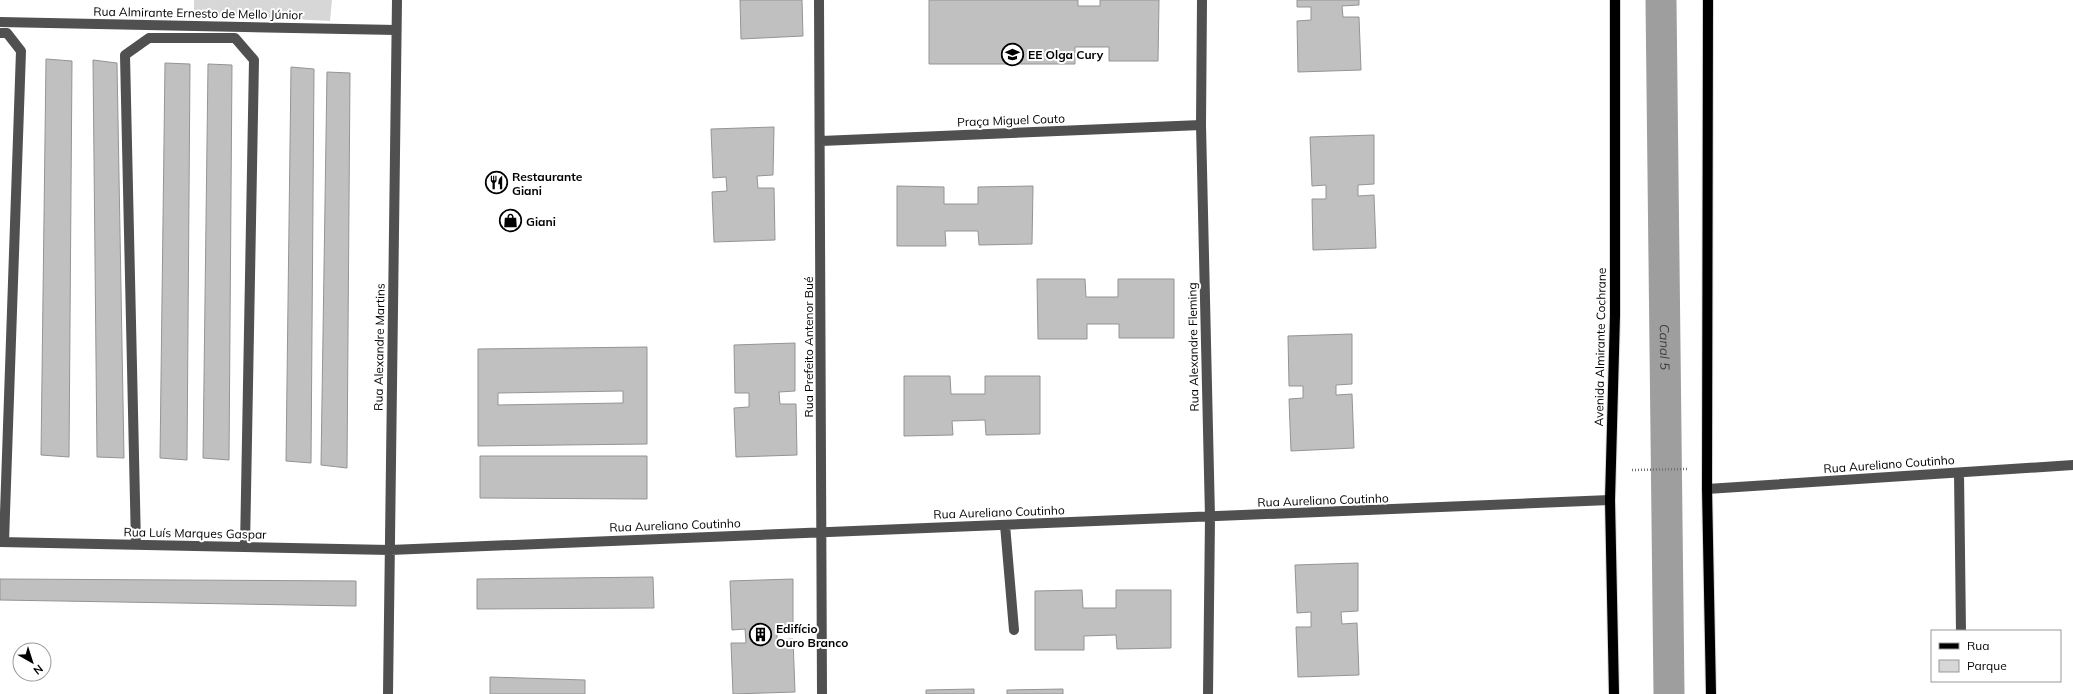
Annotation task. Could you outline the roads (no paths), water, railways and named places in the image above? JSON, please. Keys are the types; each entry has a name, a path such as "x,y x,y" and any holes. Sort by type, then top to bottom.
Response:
{"main road":[{"name":"Avenida Almirante Cochrane","path":"1614,694 1610,500 1615,315 1615,0"},
{"path":"1708,0 1707,489 1711,694"}],"street":[{"name":"Rua Alexandre Martins","path":"388,694 397,0"},
{"name":"Rua Prefeito Antenor Bué","path":"820,0 822,694"},
{"name":"Rua Alexandre Fleming","path":"1202,0 1201,125 1210,517 1208,694"},
{"name":"Rua Almirante Ernesto de Mello Júnior","path":"0,22 396,30"},
{"path":"0,33 7,34 21,51 2,542"},
{"path":"136,545 125,55 149,38 235,38 254,60 245,547"},
{"name":"Praça Miguel Couto","path":"821,141 1201,125"},
{"name":"Rua Aureliano Coutinho","path":"1707,489 2073,466"},
{"path":"1959,473 1961,630"},
{"name":"Rua Aureliano Coutinho","path":"390,550 1610,500"},
{"path":"1005,525 1014,630"},
{"name":"Rua Luís Marques Gaspar","path":"2,542 390,550"}],"waterway":[{"name":"Canal 5","path":"1661,0 1669,694"}],"place":[{"name":"EE Olga Cury","path":"1012,54"},
{"name":"Restaurante Giani","path":"496,183"},
{"name":"Giani","path":"510,221"},
{"name":"Edifício Ouro Branco","path":"761,635"}]}
